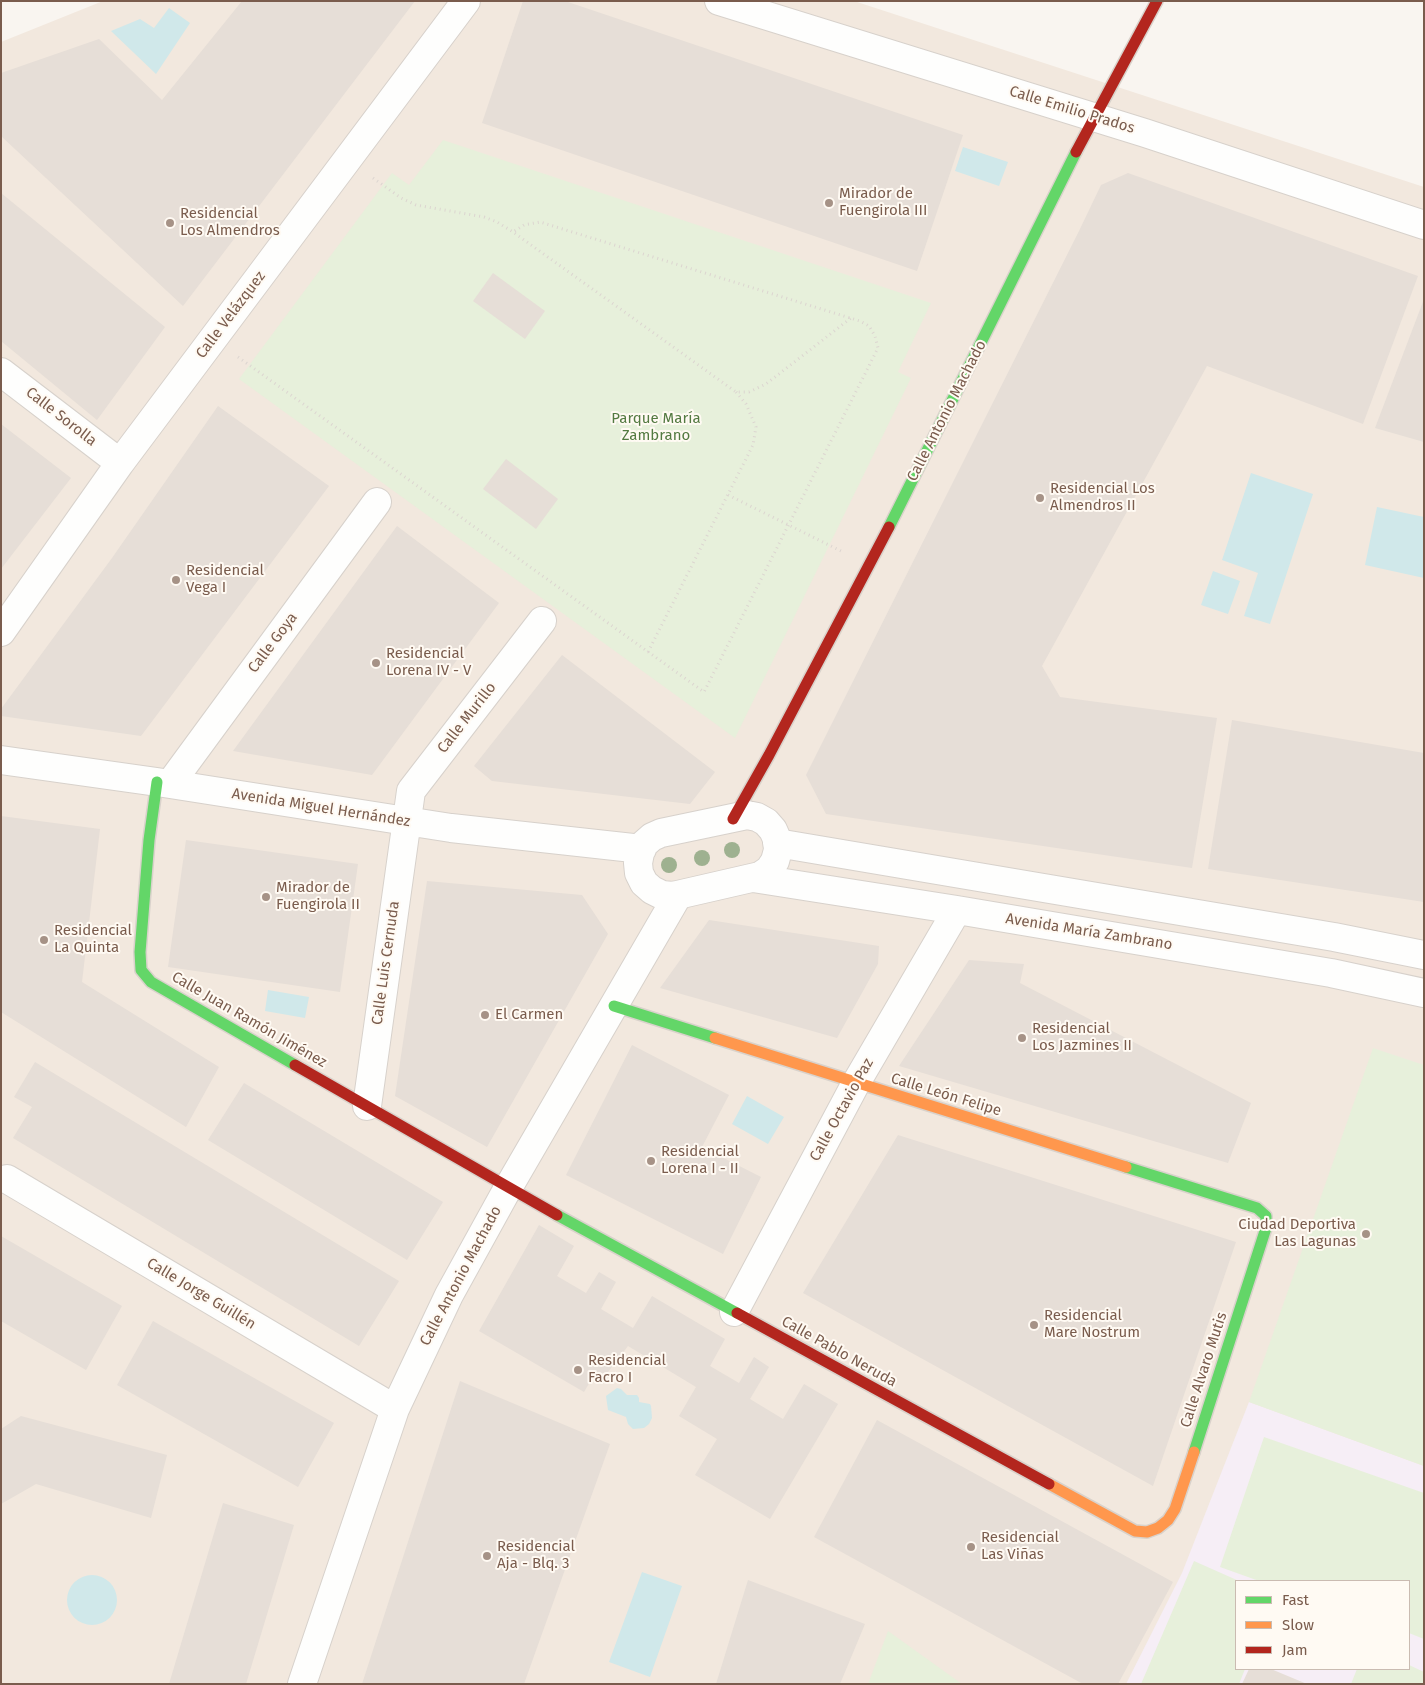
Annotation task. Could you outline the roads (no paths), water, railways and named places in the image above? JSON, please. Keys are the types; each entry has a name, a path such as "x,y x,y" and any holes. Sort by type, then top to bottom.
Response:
{"street":[{"name":"Calle Velázquez","path":"2,630 120,463 466,1"},
{"name":"Calle Emilio Prados","path":"719,1 1096,117 1424,225"},
{"name":"Calle Antonio Machado","path":"733,818 769,755 870,565 1054,196 1125,58 1157,1"},
{"name":"Calle Sorolla","path":"1,372 120,463"},
{"name":"Calle Goya","path":"164,783 378,502"},
{"name":"Calle Murillo","path":"405,821 411,791 542,621"},
{"name":"Avenida Miguel Hernández","path":"1,760 164,783 451,828 642,849"},
{"name":"Calle Juan Ramón Jiménez","path":"164,783 149,840 140,952 141,970 151,982 508,1188"},
{"path":"747,816 757,817 766,822 773,830 777,843 778,850 775,861 769,870 760,876 678,895 662,895 652,890 644,883 639,873 638,863 642,849 652,837 661,833 747,816"},
{"name":"Calle Luis Cernuda","path":"367,1106 405,821"},
{"path":"777,843 1334,937 1424,955"},
{"name":"Avenida María Zambrano","path":"753,878 957,910 1330,973 1424,993"},
{"name":"Calle Antonio Machado","path":"302,1684 395,1409 448,1295 678,895"},
{"name":"Calle Octavio Paz","path":"734,1312 856,1083 957,910"},
{"name":"Calle León Felipe","path":"614,1006 1257,1208 1266,1216"},
{"name":"Calle Jorge Guillén","path":"7,1179 395,1409"},
{"name":"Calle Pablo Neruda","path":"508,1188 1134,1531 1147,1532 1158,1528"},
{"name":"Calle Alvaro Mutis","path":"1158,1528 1168,1520 1175,1509 1266,1228 1266,1216"}],"water":[{"path":"169,8 190,23 156,74 111,31 140,19 154,28"},
{"path":"963,147 1008,162 999,186 955,171"},
{"path":"1251,473 1313,494 1270,624 1244,616 1258,573 1222,560"},
{"path":"1377,507 1424,517 1424,578 1365,565"},
{"path":"1213,571 1240,581 1228,614 1201,605"},
{"path":"268,990 309,997 305,1018 265,1011"},
{"path":"747,1096 784,1117 768,1144 732,1124"},
{"path":"617,1388 627,1395 637,1395 639,1402 650,1404 652,1418 644,1428 633,1429 628,1424 626,1417 608,1410 606,1396"},
{"path":"642,1572 682,1586 650,1677 609,1662"},
{"path":"92,1575 101,1577 112,1586 117,1600 115,1609 106,1620 92,1625 83,1623 72,1614 67,1600 69,1591 78,1580"}],"place":[{"name":"Mirador de Fuengirola III","path":"829,203"},
{"name":"Residencial Los Almendros","path":"170,223"},
{"name":"Residencial Los Almendros II","path":"1040,498"},
{"name":"Residencial Vega I","path":"176,580"},
{"name":"Residencial Lorena IV - V","path":"376,663"},
{"name":"Mirador de Fuengirola II","path":"266,897"},
{"name":"Residencial La Quinta","path":"44,940"},
{"name":"El Carmen","path":"485,1015"},
{"name":"Residencial Los Jazmines II","path":"1022,1038"},
{"name":"Residencial Lorena I - II","path":"651,1161"},
{"name":"Ciudad Deportiva Las Lagunas","path":"1366,1234"},
{"name":"Residencial Mare Nostrum","path":"1034,1325"},
{"name":"Residencial Facro I","path":"578,1370"},
{"name":"Residencial Las Viñas","path":"971,1547"},
{"name":"Residencial Aja - Blq. 3","path":"487,1556"}],"park label":[{"name":"Parque María Zambrano","path":"656,428"}]}
